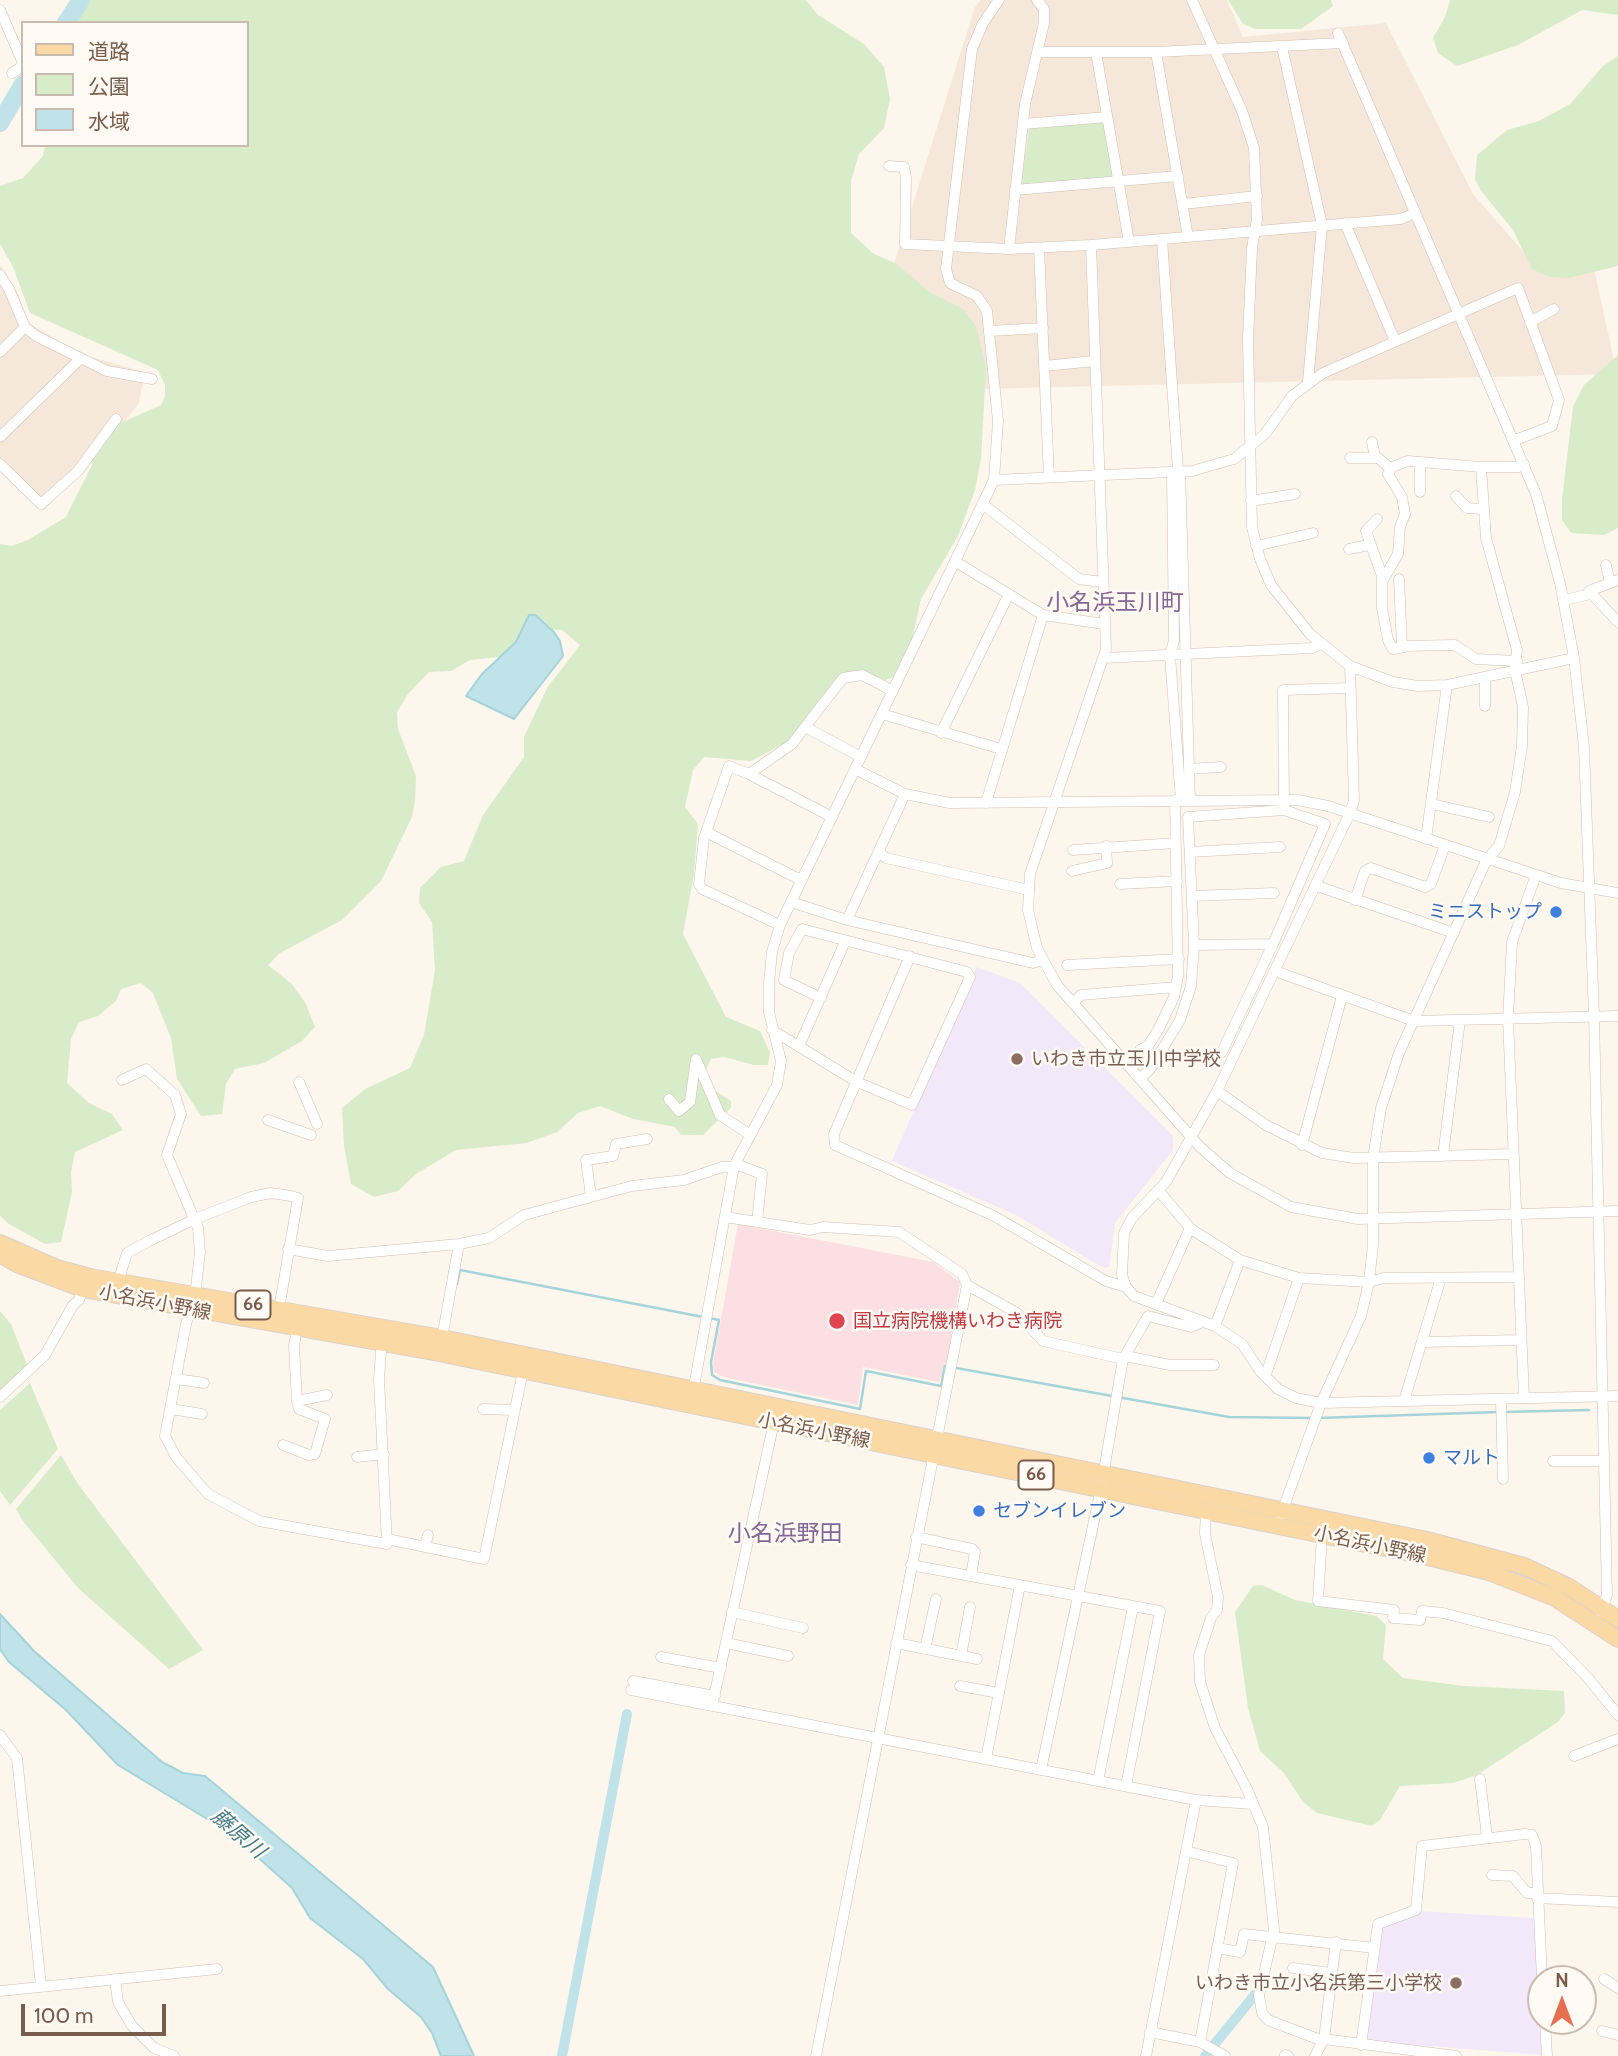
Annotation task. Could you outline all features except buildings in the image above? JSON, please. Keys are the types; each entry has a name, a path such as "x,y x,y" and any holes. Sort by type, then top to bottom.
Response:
{"main road":[{"name":"小名浜小野線","path":"0,1243 57,1268 297,1328 442,1338 694,1389 934,1447 1102,1481 1282,1508 1471,1550 1524,1566 1569,1587 1600,1615 1618,1639"},
{"name":"小名浜小野線","path":"0,1254 17,1264 82,1289 193,1303 279,1309 523,1371 774,1422 934,1447"},
{"name":"小名浜小野線","path":"1102,1481 1206,1510 1489,1572 1600,1615 1618,1619"}],"street":[{"path":"691,1406 734,1166 777,1085 781,1061 772,1030 769,983 772,952 780,925 994,480 998,421 987,311 977,296 950,283 946,269 972,48 983,23 999,0"},
{"path":"1009,249 1023,124 1044,16 1037,0"},
{"path":"1192,0 1242,111 1254,148 1257,197 1248,339 1251,501 1256,546 1278,595 1310,634 1350,666 1393,681 1418,686 1447,685 1485,678 1516,665"},
{"path":"0,10 21,59"},
{"path":"1338,33 1515,440 1550,541 1574,658 1584,747 1594,1016 1607,1595 1600,1615"},
{"path":"1038,52 1156,52 1343,43"},
{"path":"1282,47 1322,225 1308,382"},
{"path":"1096,52 1129,242"},
{"path":"1156,52 1188,237"},
{"path":"12,72 21,65"},
{"path":"1023,124 1107,117"},
{"path":"889,166 904,167 905,244 947,248 1009,249 1091,245 1401,219 1415,213"},
{"path":"1015,191 1178,176"},
{"path":"1183,204 1257,197"},
{"path":"1345,223 1395,341"},
{"path":"1140,1050 1148,1046 1158,1030 1176,987 1179,959 1176,843 1189,769 1177,471 1162,239"},
{"path":"1091,245 1100,475 1103,658 1033,861 1028,910 1037,948 1043,960 1057,985 1192,1137 1230,1172 1291,1207 1323,1214 1373,1219 1618,1211"},
{"path":"1039,248 1049,477"},
{"path":"0,275 25,327 79,360 107,371 152,379"},
{"path":"994,480 1177,471 1223,463 1251,449 1288,400 1308,382 1518,288 1559,400 1552,426 1515,440"},
{"path":"1530,322 1554,309"},
{"path":"0,352 25,327"},
{"path":"990,331 1043,328"},
{"path":"0,437 79,360"},
{"path":"1044,366 1095,361"},
{"path":"0,464 41,505 78,471 116,419"},
{"path":"1371,442 1375,457"},
{"path":"1350,457 1375,457 1391,469"},
{"path":"1383,580 1398,554 1400,527 1405,514 1402,497 1388,474 1391,469 1408,461 1481,467 1524,464"},
{"path":"1420,463 1420,492"},
{"path":"1278,1525 1321,1403 1360,1316 1369,1282 1373,1158 1381,1108 1399,1053 1487,859 1499,846 1515,792 1522,746 1523,707 1516,665 1517,650 1486,538 1481,467"},
{"path":"1177,471 1174,640 1170,656 1182,800"},
{"path":"1251,501 1295,494"},
{"path":"1456,496 1467,508 1482,509"},
{"path":"984,505 1079,579 1103,582"},
{"path":"1377,519 1367,528 1369,545 1383,580 1382,608 1389,645 1393,649 1455,645 1476,659 1516,665 1574,658"},
{"path":"1256,546 1313,533"},
{"path":"1349,549 1369,545"},
{"path":"956,562 1043,615 1104,624"},
{"path":"1606,565 1614,581 1589,591 1618,622"},
{"path":"1399,579 1400,643 1405,647"},
{"path":"941,733 1009,594"},
{"path":"1564,600 1591,594"},
{"path":"986,803 1043,615"},
{"path":"1103,658 1312,648 1322,644"},
{"path":"1350,666 1354,800 1350,813 1217,1091 1158,1190 1132,1218 1124,1233 1121,1256 1126,1287 1134,1296 1215,1326 1242,1344 1278,1389 1296,1398 1321,1403 1618,1396"},
{"path":"749,774 776,757 807,729 843,678 862,675 893,691"},
{"path":"1485,678 1485,706"},
{"path":"1426,839 1447,685"},
{"path":"1284,804 1283,690 1350,688"},
{"path":"883,714 1001,749"},
{"path":"807,729 861,757"},
{"path":"780,925 702,889 699,884 706,832 729,766 832,817"},
{"path":"1189,769 1221,767"},
{"path":"855,769 905,794 950,803 1182,800 1284,804 1350,813 1536,875 1588,890 1618,893"},
{"path":"847,920 905,794"},
{"path":"1140,1079 1152,1068 1180,1020 1191,986 1194,945 1188,817 1284,804 1325,824 1222,1052"},
{"path":"1432,804 1489,817"},
{"path":"706,832 801,880"},
{"path":"1073,850 1176,843"},
{"path":"1355,900 1365,871 1371,869 1425,887 1431,884 1445,845"},
{"path":"1072,871 1107,863 1106,846"},
{"path":"1189,852 1280,847"},
{"path":"879,852 886,858 1029,890"},
{"path":"1524,1398 1508,1019 1512,942 1536,875"},
{"path":"1121,884 1177,881"},
{"path":"1317,886 1454,933"},
{"path":"1192,896 1274,892"},
{"path":"791,902 847,920 1033,963 1043,960"},
{"path":"772,1030 857,1082 912,1105 970,977 967,972 802,929 789,953 784,981 821,998"},
{"path":"799,1046 845,942"},
{"path":"1194,945 1273,944"},
{"path":"910,956 834,1134 835,1145 994,1216 1106,1282 1126,1287"},
{"path":"1067,965 1179,959"},
{"path":"1275,971 1414,1021 1618,1016"},
{"path":"1073,1003 1081,995 1176,987"},
{"path":"1302,1145 1342,996"},
{"path":"1443,1156 1460,1020"},
{"path":"669,1099 679,1111 687,1107 692,1097 696,1059 720,1115 749,1134"},
{"path":"122,1080 146,1069 175,1095 181,1114 167,1155 195,1219 200,1252 193,1303 165,1440 188,1473 218,1502 259,1521 387,1544 379,1379 382,1334"},
{"path":"299,1082 317,1124"},
{"path":"1217,1091 1266,1125 1322,1153 1373,1158 1513,1154"},
{"path":"268,1120 311,1135"},
{"path":"591,1196 586,1160 613,1156 616,1144 647,1139"},
{"path":"288,1249 328,1256 459,1244 489,1238 524,1215 632,1186 670,1183 734,1166 763,1176 757,1222"},
{"path":"1158,1190 1190,1228 1240,1260 1299,1278 1369,1282 1384,1278 1518,1277"},
{"path":"118,1282 127,1253 195,1219 251,1197 271,1193 291,1196 298,1198 279,1309"},
{"path":"724,1217 810,1230 823,1227 899,1232 961,1274 967,1284 1017,1313 1043,1341 1124,1359 1130,1357 1170,1365 1214,1364"},
{"path":"1156,1304 1190,1228"},
{"path":"442,1338 459,1244"},
{"path":"1215,1326 1240,1260"},
{"path":"1266,1374 1299,1278"},
{"path":"1404,1401 1441,1278"},
{"path":"816,2056 967,1284"},
{"path":"0,1397 45,1355 72,1305 79,1300 82,1289"},
{"path":"1041,1770 1102,1481 1124,1359 1148,1316 1191,1327 1203,1322"},
{"path":"283,1445 309,1455 315,1454 325,1419 299,1409 294,1346 297,1328"},
{"path":"1422,1342 1521,1340"},
{"path":"387,1539 427,1540 484,1559 523,1371"},
{"path":"176,1379 204,1383"},
{"path":"297,1401 327,1395"},
{"path":"1501,1398 1503,1479"},
{"path":"171,1409 202,1414"},
{"path":"483,1409 514,1410"},
{"path":"714,1701 774,1422"},
{"path":"357,1457 384,1454"},
{"path":"1553,1461 1604,1461"},
{"path":"1206,1510 1205,1534 1218,1597 1217,1610 1211,1618 1199,1655 1200,1682 1214,1728 1263,1827 1273,1939 1259,1995 1262,2013 1268,2020 1324,2040 1403,2054 1456,2056"},
{"path":"1322,1536 1318,1601 1394,1609 1393,1618 1420,1620 1422,1612 1443,1613 1552,1641 1588,1678 1618,1716"},
{"path":"916,1537 972,1549 975,1552 971,1576"},
{"path":"911,1565 1160,1611 1126,1786"},
{"path":"986,1759 1020,1586"},
{"path":"925,1649 936,1599"},
{"path":"961,1656 970,1607"},
{"path":"1098,1781 1133,1607"},
{"path":"732,1612 803,1628"},
{"path":"726,1643 788,1657"},
{"path":"895,1643 977,1659"},
{"path":"661,1657 720,1668"},
{"path":"632,1685 877,1738 1196,1800 1252,1804"},
{"path":"960,1686 999,1693"},
{"path":"0,1735 17,1758 41,1986"},
{"path":"1574,1756 1618,1739"},
{"path":"1480,1779 1487,1838"},
{"path":"1146,2056 1196,1800"},
{"path":"1361,2045 1378,1924 1416,1910 1422,1846 1532,1835 1536,1846 1541,1965"},
{"path":"1186,1851 1233,1863 1200,2042"},
{"path":"1492,1875 1513,1876 1527,1893 1537,1896 1618,1902"},
{"path":"1217,1948 1240,1952 1244,1934 1273,1939 1296,1937 1374,1948"},
{"path":"1315,2056 1324,2040 1336,1942"},
{"path":"1293,1968 1331,1973"},
{"path":"0,1991 217,1969"},
{"path":"115,1979 118,2002 132,2026 154,2049 174,2056"},
{"path":"1604,1979 1618,1988"},
{"path":"1602,2031 1618,2035"},
{"path":"1150,2032 1200,2042 1225,2056"},
{"path":"1546,2035 1547,2056"}],"shaded area":[{"path":"981,0 1227,0 1243,37 1386,23 1473,194 1535,265 1591,255 1617,374 977,389 892,270 975,7"},
{"path":"0,265 18,294 28,323 84,355 145,372 139,403 93,461 43,511 0,470"},
{"name":"いわき市立玉川中学校","path":"976,967 1020,983 1173,1136 1173,1150 1115,1223 1109,1267 1103,1268 1016,1215 892,1161"},
{"name":"国立病院機構いわき病院","path":"738,1224 933,1262 960,1282 947,1361 939,1382 863,1367 858,1405 723,1377 714,1372 713,1364"},
{"name":"いわき市立小名浜第三小学校","path":"1418,1911 1534,1918 1537,1965 1527,1965 1527,2035 1541,2035 1542,2055 1365,2041 1383,1925"}],"green space":[{"path":"89,0 806,0 818,15 864,44 884,67 890,99 884,128 859,154 851,181 851,233 874,254 895,263 931,293 963,309 976,326 986,368 981,459 975,490 958,536 921,599 910,649 894,677 885,680 861,670 849,672 796,737 751,761 704,757 693,770 685,807 698,824 694,874 683,934 726,1017 760,1031 770,1053 768,1065 754,1065 724,1057 711,1059 705,1071 708,1086 731,1101 731,1108 703,1135 681,1135 675,1127 633,1119 600,1106 578,1113 557,1132 527,1143 456,1150 416,1174 398,1191 374,1197 351,1184 344,1146 342,1108 365,1089 410,1068 424,1035 435,970 432,922 419,903 420,888 441,867 464,861 483,815 524,757 524,737 547,688 580,645 562,630 540,629 509,656 470,660 451,671 429,672 408,694 397,712 398,729 416,776 415,801 412,817 381,881 342,920 280,953 268,965 292,984 306,1004 315,1027 302,1041 264,1063 235,1069 226,1084 222,1114 201,1116 177,1079 171,1038 153,993 141,983 121,989 116,1001 98,1016 79,1022 71,1039 67,1083 89,1103 112,1114 123,1130 75,1152 71,1172 72,1192 61,1242 45,1244 0,1216 0,544 12,546 28,540 66,517 92,465 93,444 114,426 161,405 165,396 165,385 158,370 30,313 13,267 0,244 0,186 23,178 43,156 45,147 248,147 248,21 78,21"},
{"path":"1228,0 1331,0 1333,6 1301,29 1255,29 1243,24"},
{"path":"1450,0 1618,0 1618,15 1582,10 1518,45 1457,66 1438,53 1433,38 1445,17"},
{"path":"1618,56 1618,266 1569,278 1549,277 1532,269 1513,230 1481,191 1475,179 1477,155 1507,130 1539,121 1570,104 1603,66"},
{"path":"1101,121 1105,123 1114,175 1111,179 1023,187 1021,183 1030,127"},
{"path":"1618,355 1618,528 1604,535 1571,533 1562,520 1562,499 1573,407 1584,385"},
{"path":"0,1311 11,1324 27,1365 0,1395"},
{"path":"30,1383 58,1449 10,1505 0,1491 0,1410"},
{"path":"61,1455 78,1484 203,1650 169,1669 78,1588 23,1521 16,1509"},
{"path":"1262,1585 1295,1600 1376,1616 1386,1625 1383,1659 1403,1678 1464,1686 1564,1691 1565,1713 1558,1722 1477,1775 1453,1783 1400,1786 1380,1820 1372,1826 1317,1813 1303,1802 1284,1773 1260,1751 1248,1708 1235,1612 1253,1586"}],"water":[{"path":"529,615 535,615 554,632 560,641 563,656 514,719 466,696 482,674 516,642"},
{"name":"藤原川","path":"0,1614 34,1651 162,1762 183,1773 205,1776 433,1967 474,2056 441,2056 432,2033 421,2017 388,1989 363,1959 310,1918 292,1888 232,1834 118,1765 66,1710 9,1662 0,1649"}],"waterway":[{"path":"67,21 81,0"},
{"path":"0,123 21,87"},
{"path":"457,1284 460,1270 703,1317"},
{"path":"709,1318 719,1320 711,1362 712,1375 720,1380 860,1409 866,1371 941,1386 945,1366 1229,1417 1312,1418"},
{"path":"1504,1412 1589,1410"},
{"path":"1319,1418 1498,1412"},
{"path":"562,2056 627,1714"},
{"path":"1205,2056 1258,1991 1259,1983"}],"place":[{"name":"ミニストップ","path":"1556,912"},
{"name":"いわき市立玉川中学校","path":"1017,1059"},
{"name":"国立病院機構いわき病院","path":"837,1321"},
{"name":"マルト","path":"1429,1458"},
{"name":"セブンイレブン","path":"979,1511"},
{"name":"いわき市立小名浜第三小学校","path":"1456,1983"}],"district":[{"name":"小名浜玉川町","path":"1115,603"},
{"name":"小名浜野田","path":"785,1534"}]}
